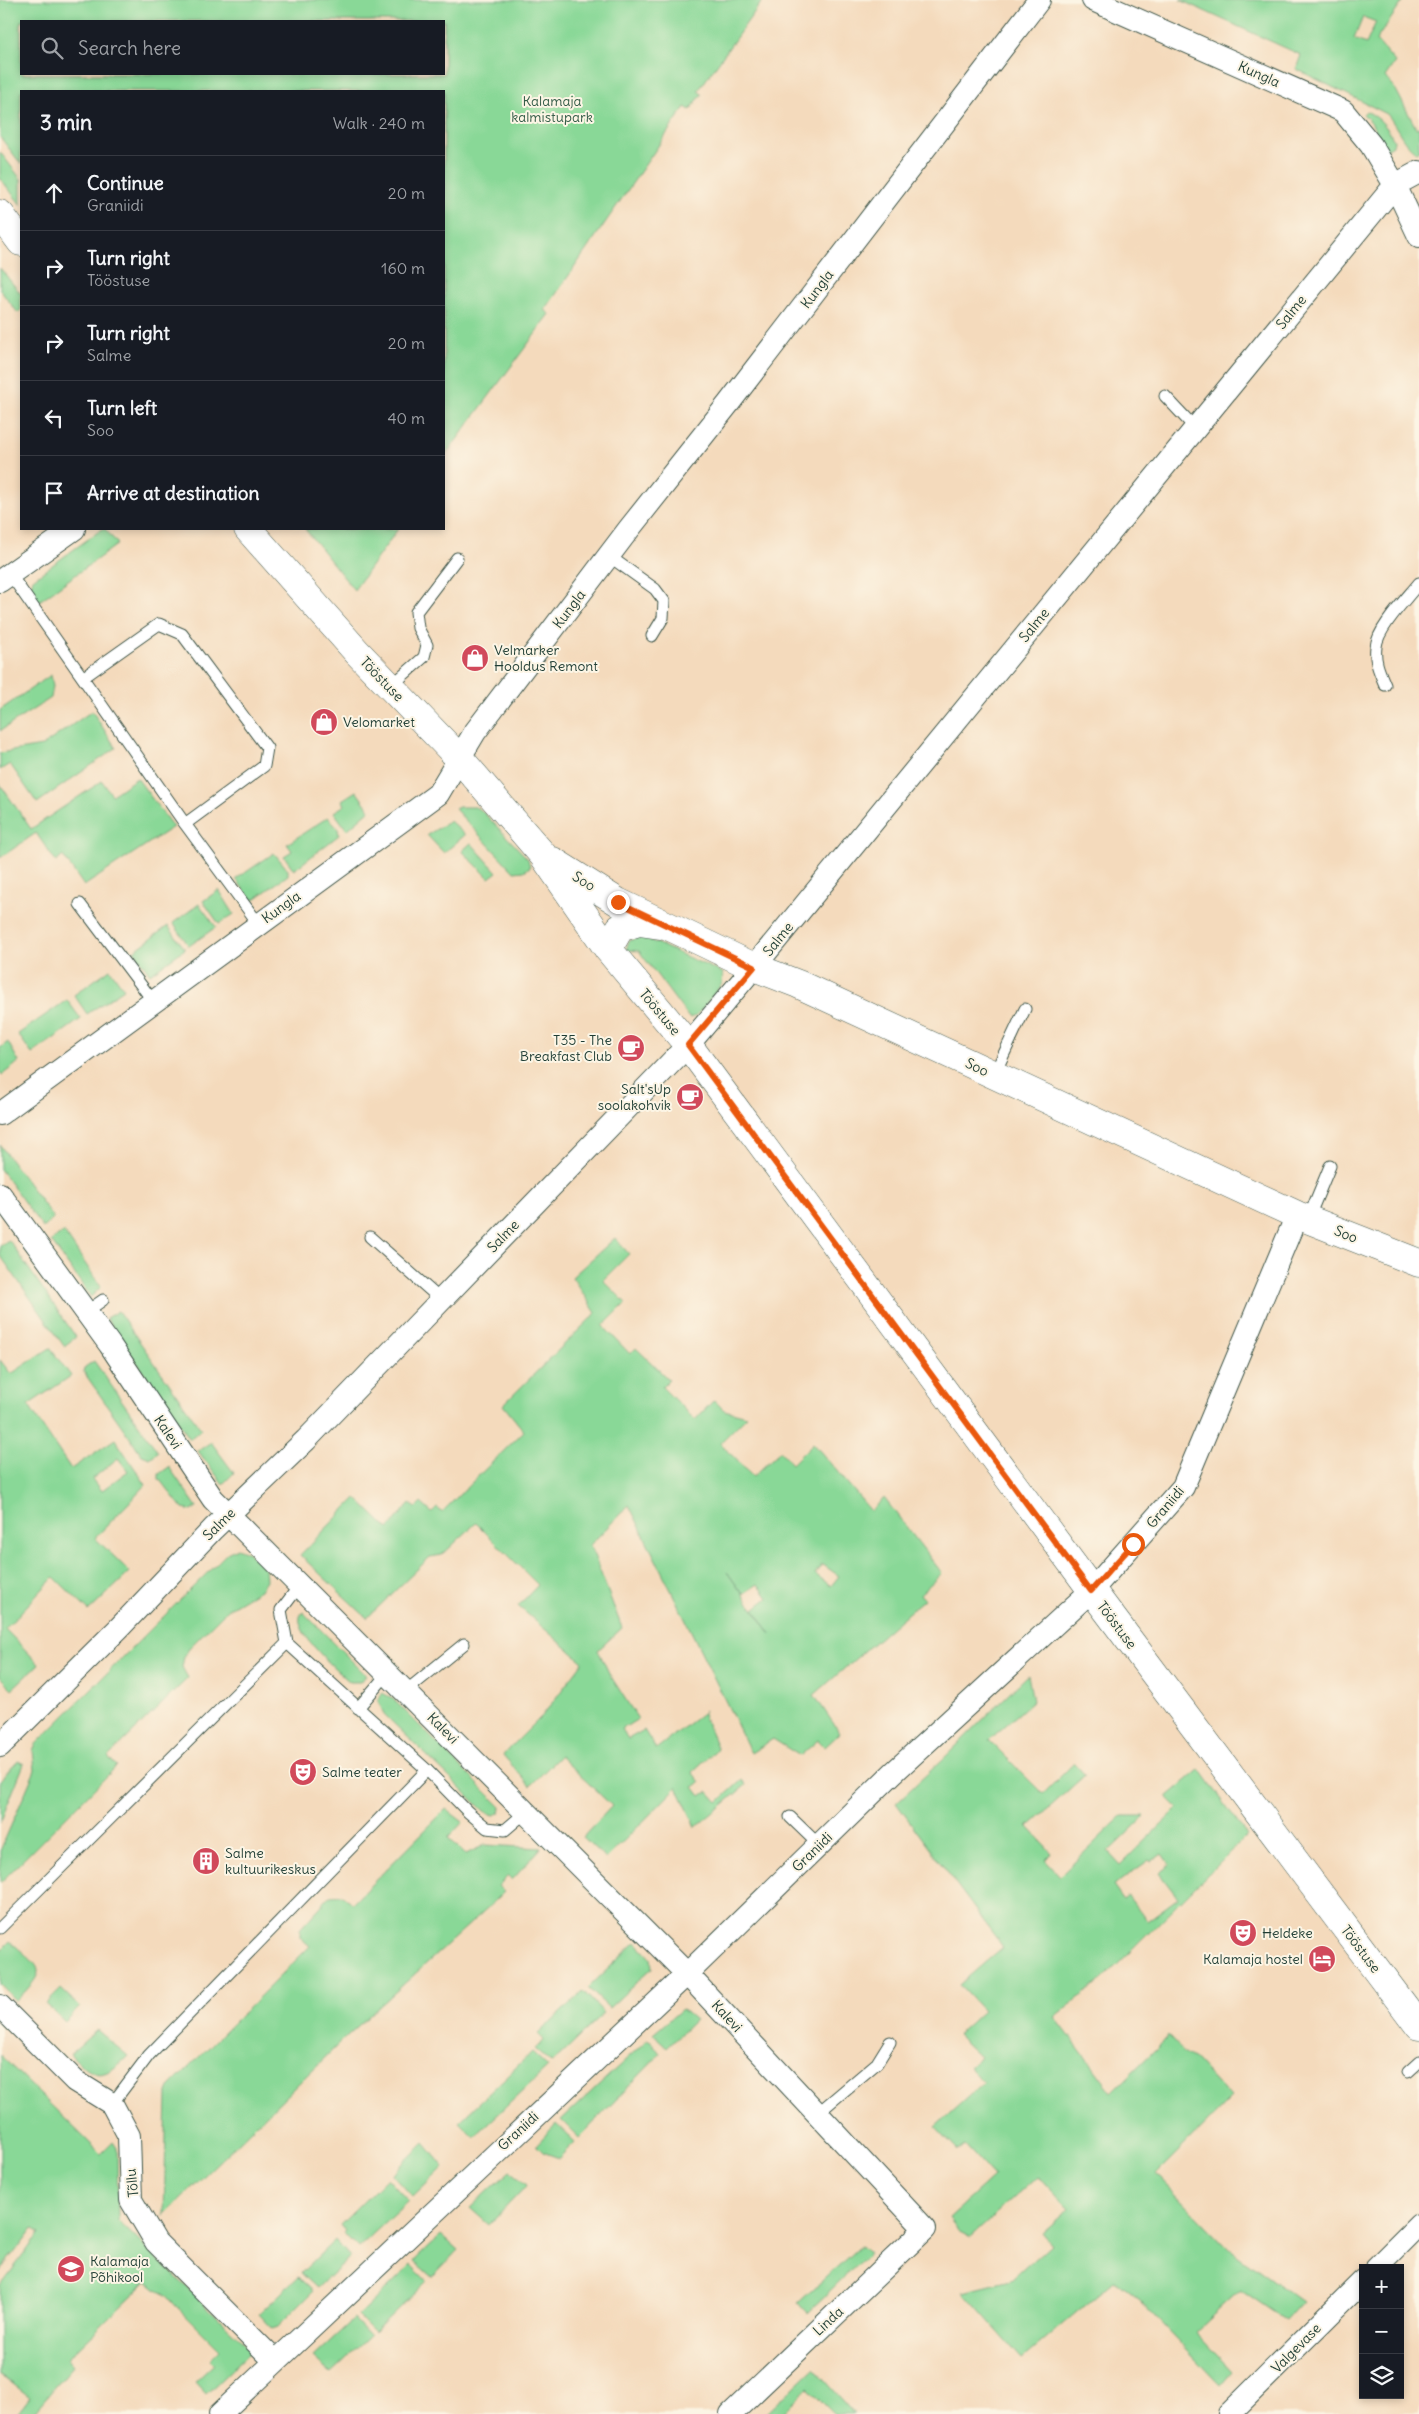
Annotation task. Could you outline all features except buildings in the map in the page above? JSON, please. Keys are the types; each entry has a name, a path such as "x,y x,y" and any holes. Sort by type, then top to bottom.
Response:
{"street":[{"name":"Kungla","path":"0,1114 258,923 438,794 475,732 1039,0"},
{"name":"Kungla","path":"1092,0 1343,111 1371,145 1395,185 1419,236"},
{"name":"Salme","path":"0,1746 119,1628 229,1514 306,1440 688,1045 1395,185 1419,172"},
{"path":"0,214 20,241"},
{"path":"5,577 73,530"},
{"name":"Tööstuse","path":"249,530 357,652 460,759 543,855 608,949 688,1045 1091,1591 1419,2026"},
{"name":"Soo","path":"543,855 618,902 754,967 798,984 1303,1217 1419,1263"},
{"path":"608,949 620,928 639,922 669,926"},
{"name":"Kalevi","path":"0,1194 94,1306 213,1499 687,1974 925,2229"},
{"name":"Graniidi","path":"220,2414 687,1974 893,1773 1091,1591 1184,1487 1303,1217"},
{"path":"0,2006 75,2081 112,2104"},
{"name":"Tõllu","path":"112,2104 129,2136 131,2200 156,2242 276,2361"},
{"path":"1380,2264 1419,2225"},
{"name":"Linda","path":"731,2414 925,2229"},
{"name":"Valgevase","path":"1229,2414 1359,2285"}],"lane":[{"path":"1165,396 1196,428"},
{"path":"609,556 655,589 664,601 662,618 652,636"},
{"path":"390,687 424,657 427,645 418,628 416,612 457,558"},
{"path":"5,577 84,678 185,824 258,923"},
{"path":"1385,685 1377,666 1376,647 1380,634 1419,583"},
{"path":"84,678 159,624 182,634 267,748 264,766 185,824"},
{"path":"80,904 153,1001"},
{"path":"994,1075 1025,1009"},
{"path":"1303,1217 1330,1166"},
{"path":"370,1238 441,1300"},
{"path":"300,1585 280,1610 287,1643 427,1770 468,1812 487,1828 504,1830 526,1812"},
{"path":"0,1928 287,1643"},
{"path":"406,1691 464,1644"},
{"path":"358,1708 388,1673"},
{"path":"112,2104 149,2055 427,1770"},
{"path":"790,1818 819,1845"},
{"path":"818,2113 877,2063 890,2042"},
{"path":"1408,2072 1419,2062"}],"green space":[{"name":"Kalamaja kalmistupark","path":"0,0 763,0 698,91 702,94 690,110 685,107 545,310 550,314 445,456 445,90 20,90 20,163 0,137"},
{"path":"1180,0 1404,0 1376,40 1395,62 1385,77 1396,90 1416,128 1419,127 1419,150 1416,152 1411,149 1387,114 1296,69 1301,55","holes":["1363,17 1376,22 1366,44 1354,39"]},
{"path":"1366,111 1386,127 1394,141 1393,145 1385,150 1371,122 1363,114"},
{"path":"0,152 20,178 20,204 0,178"},
{"path":"0,268 20,293 20,311 18,313 0,290"},
{"path":"101,530 106,530 118,544 38,602 30,589 33,579"},
{"path":"306,530 397,530 354,590"},
{"path":"51,675 53,686 51,698 0,731 0,710"},
{"path":"92,711 116,748 37,803 10,764 0,770 0,753 42,746"},
{"path":"137,778 173,827 84,886 63,856 56,862 36,833 0,858 0,784 31,829 102,781 112,795"},
{"path":"356,791 370,810 347,830 334,812 345,805 342,800"},
{"path":"459,807 475,807 482,811 528,859 530,867 524,871 514,872 455,809"},
{"path":"328,817 338,829 339,835 294,870 284,856 292,851 287,844"},
{"path":"450,821 465,835 444,853 427,835"},
{"path":"471,843 497,872 489,878 462,851"},
{"path":"274,853 288,870 288,875 252,901 236,879"},
{"path":"219,890 234,914 219,924 203,901"},
{"path":"199,904 216,927 189,946 173,923"},
{"path":"168,926 185,949 150,974 134,951"},
{"path":"636,938 645,938 723,973 722,984 696,1016 689,1018 639,951 626,950 629,941"},
{"path":"110,969 124,989 87,1014 74,995"},
{"path":"67,1000 81,1019 32,1054 18,1034"},
{"path":"8,1042 19,1062 2,1075 0,1072 0,1048"},
{"path":"0,1145 53,1217 43,1228 0,1169"},
{"path":"64,1232 101,1287 91,1297 51,1241"},
{"path":"615,1238 629,1254 603,1280 626,1303 603,1326 630,1354 636,1348 669,1380 662,1387 695,1420 714,1400 724,1410 747,1416 720,1443 753,1477 780,1451 792,1464 813,1443 871,1511 884,1498 942,1573 920,1594 924,1599 814,1695 840,1733 825,1747 818,1740 800,1756 773,1739 751,1753 629,1505 590,1545 622,1628 598,1650 610,1675 638,1719 622,1729 628,1739 644,1730 656,1749 705,1711 703,1715 717,1747 692,1772 700,1782 694,1787 701,1796 708,1791 718,1802 742,1780 746,1785 696,1827 677,1787 606,1859 583,1837 612,1806 560,1756 530,1786 503,1755 543,1715 583,1662 518,1606 538,1585 476,1523 442,1555 430,1557 367,1618 300,1555 356,1498 388,1529 410,1503 416,1508 421,1503 432,1513 437,1508 442,1512 524,1431 503,1405 596,1313 572,1277","holes":["822,1564 839,1576 831,1586 815,1574","727,1572 743,1594 758,1584 768,1598 754,1609 771,1634"]},
{"path":"9,1240 76,1337 64,1346 0,1255 0,1245"},
{"path":"118,1311 201,1429 190,1439 106,1318"},
{"path":"50,1348 71,1376 28,1405 71,1469 115,1439 146,1485 95,1538 130,1572 89,1611 54,1577 5,1629 39,1664 12,1689 0,1677 0,1360 11,1374","holes":["118,1458 128,1471 101,1491 92,1479"]},
{"path":"94,1361 158,1452 150,1458 142,1455 83,1371 85,1367"},
{"path":"211,1442 234,1473 223,1484 198,1451"},
{"path":"169,1467 197,1507 192,1511 183,1509 159,1479 159,1474"},
{"path":"237,1548 249,1553 265,1569 266,1580 260,1590 228,1609 190,1647 184,1657 182,1667 188,1678 108,1757 117,1766 0,1883 0,1851 35,1770 33,1750 36,1744 227,1553"},
{"path":"303,1612 366,1675 360,1682 350,1682 316,1649 302,1628 300,1619"},
{"path":"1028,1675 1033,1701 989,1740 1043,1794 1074,1763 1085,1775 1028,1827 1052,1853 1045,1860 1060,1876 1122,1816 1145,1816 1108,1852 1120,1865 1178,1808 1167,1797 1200,1769 1247,1835 1104,1978 1055,2017 1112,2092 1165,2040 1167,2035 1183,2052 1195,2059 1231,2098 1156,2174 1230,2250 1302,2302 1285,2321 1240,2290 1195,2332 1232,2371 1220,2385 1139,2300 1114,2280 1022,2359 963,2292 1011,2280 1051,2244 1042,2233 1069,2209 1038,2176 971,2237 958,2230 949,2218 994,2177 965,2145 958,2151 935,2127 984,2082 969,2067 980,2057 957,2035 983,2011 959,1985 1003,1947 896,1803","holes":["1162,1854 1170,1865 1159,1873 1178,1898 1147,1921 1128,1896 1123,1900 1113,1886 1149,1860 1151,1862"]},
{"path":"382,1693 392,1698 501,1807 500,1813 494,1815 484,1811 384,1714 378,1701"},
{"path":"18,1761 24,1764 0,1823 0,1780"},
{"path":"446,1809 463,1822 448,1838 466,1854 485,1845 541,1848 512,1880 508,1876 498,1886 504,1892 496,1900 348,2035 164,2215 167,2093 170,2086 310,1946 300,1937 300,1929 330,1896 343,1895 352,1904"},
{"path":"10,1941 35,1964 38,1970 34,1981 16,2001 0,1985 0,1951"},
{"path":"636,1942 651,1958 652,1968 609,2008 588,1988"},
{"path":"61,1989 80,2007 65,2022 46,2004"},
{"path":"583,1991 604,2013 552,2063 535,2049 544,2040 538,2034"},
{"path":"682,2009 695,2020 667,2047 653,2034"},
{"path":"97,2030 128,2056 111,2070 98,2074 85,2068 70,2054"},
{"path":"648,2039 661,2053 579,2138 561,2120"},
{"path":"532,2052 548,2067 474,2137 459,2122"},
{"name":"Kalamaja Põhikool","path":"0,2055 101,2154 113,2142 117,2148 118,2221 252,2350 206,2394 195,2382 214,2364 210,2360 220,2350 167,2297 147,2281 67,2359 73,2366 32,2414 17,2414 30,2397 0,2374 0,2286 40,2233 33,2228 0,2272"},
{"path":"556,2124 575,2142 559,2158 543,2152 536,2145"},
{"path":"424,2143 444,2167 413,2197 392,2174"},
{"path":"510,2171 527,2185 489,2225 470,2208"},
{"path":"387,2178 408,2201 358,2248 343,2233 345,2231 340,2225"},
{"path":"441,2235 458,2250 432,2277 414,2261"},
{"path":"335,2240 350,2257 317,2288 301,2273"},
{"path":"861,2245 869,2253 807,2313 798,2303"},
{"path":"411,2265 427,2281 374,2332 358,2316"},
{"path":"298,2277 313,2291 278,2326 272,2328 259,2314"},
{"path":"354,2319 370,2336 331,2373 313,2357"},
{"path":"814,2368 855,2414 834,2414 808,2388 782,2414 766,2414"}],"place":[{"name":"Velmarker Hooldus Remont","path":"475,658"},
{"name":"Velomarket","path":"324,722"},
{"name":"T35 - The Breakfast Club","path":"631,1048"},
{"name":"Salt'sUp soolakohvik","path":"690,1097"},
{"name":"Salme teater","path":"303,1772"},
{"name":"Salme kultuurikeskus","path":"206,1861"},
{"name":"Heldeke","path":"1243,1933"},
{"name":"Kalamaja hostel","path":"1322,1959"},
{"name":"Kalamaja Põhikool","path":"71,2269"}],"route":[{"path":"618,902 754,967 688,1045 1091,1591 1133,1544"}]}
